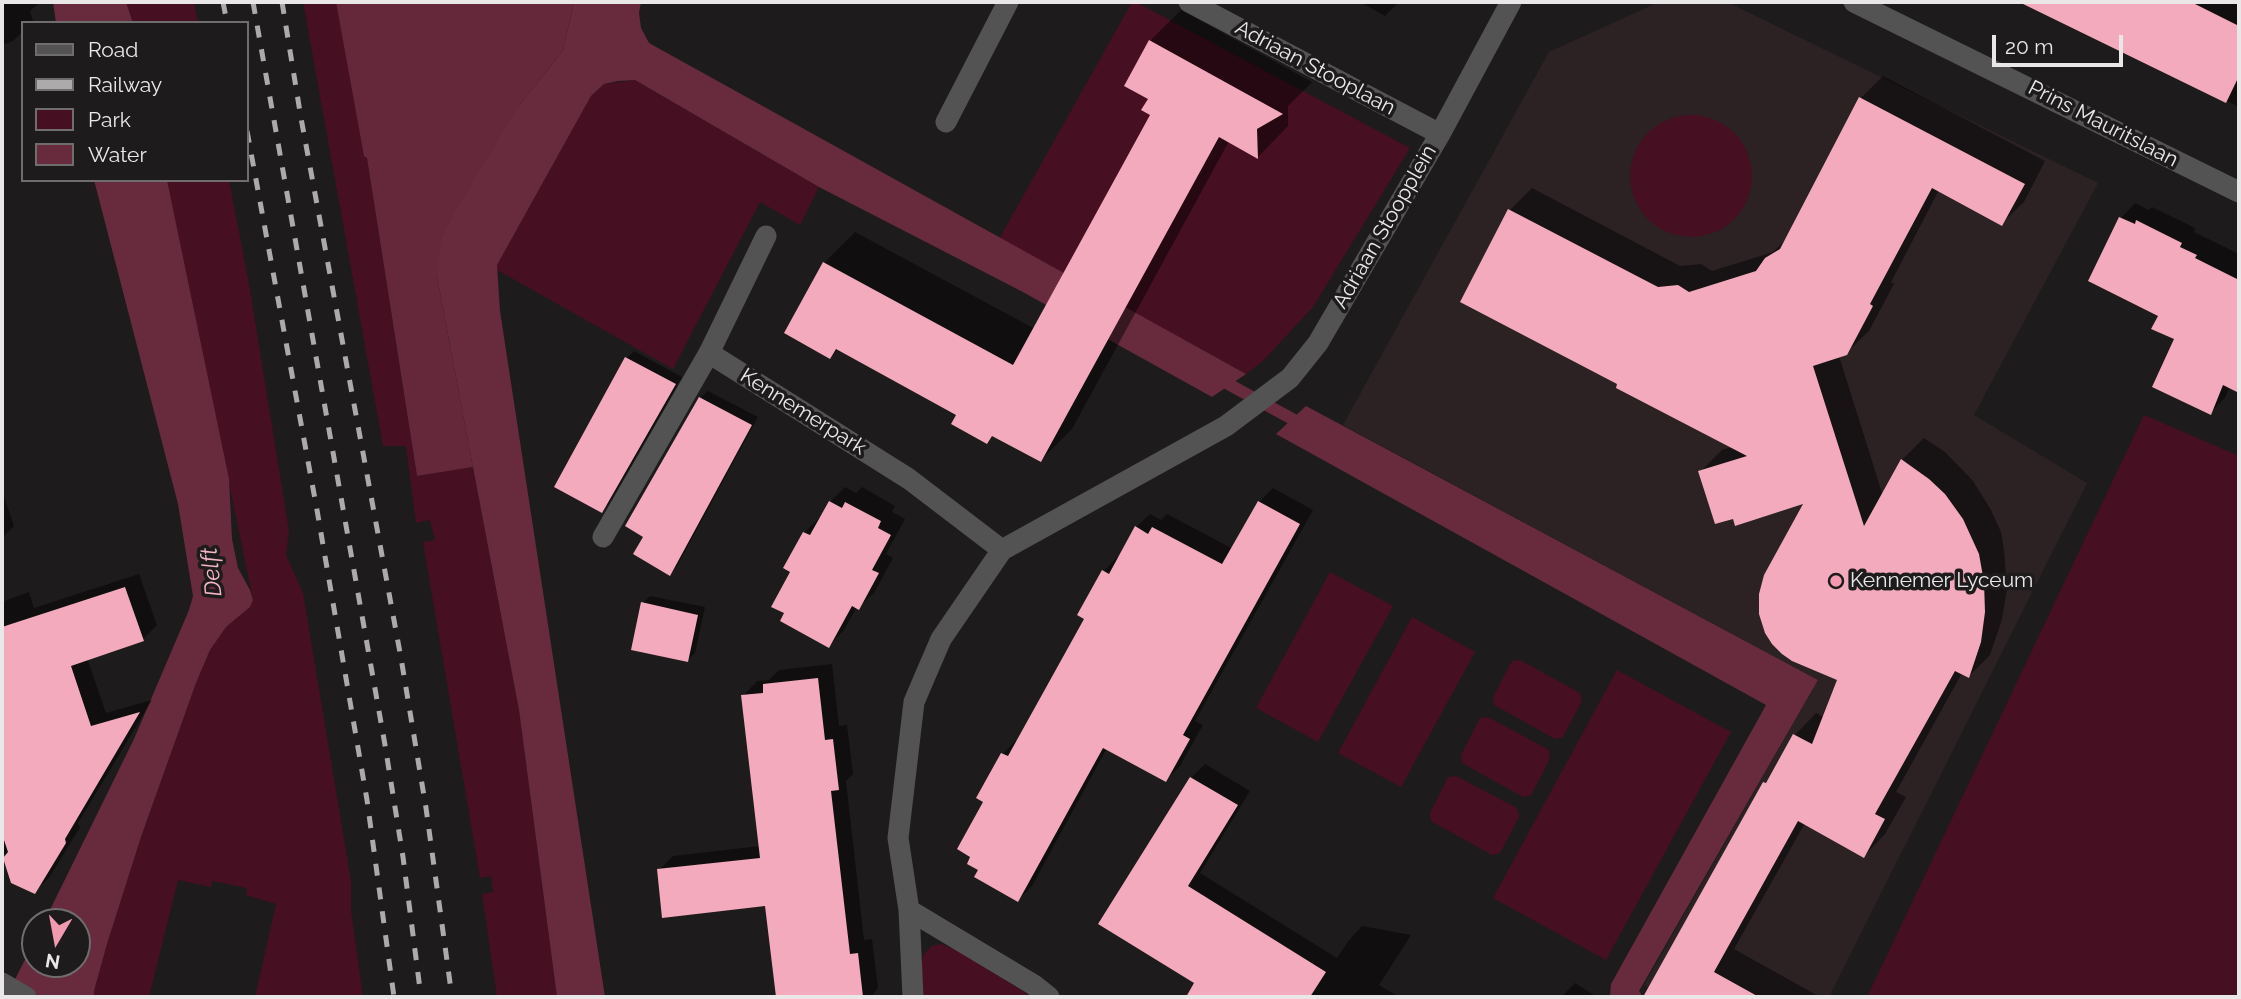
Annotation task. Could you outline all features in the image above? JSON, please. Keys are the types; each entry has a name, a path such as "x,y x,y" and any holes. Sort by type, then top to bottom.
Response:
{"street":[{"path":"946,122 1008,2"},
{"name":"Adriaan Stooplaan","path":"1189,2 1440,134"},
{"name":"Adriaan Stoopplein","path":"1002,550 1226,426 1290,379 1318,343 1440,134 1511,2"},
{"name":"Prins Mauritslaan","path":"1854,2 2239,192"},
{"path":"603,537 709,353 766,236"},
{"name":"Kennemerpark","path":"709,353 909,479 1002,550"},
{"path":"913,997 909,910 898,838 914,702 941,639 1002,550"},
{"path":"909,910 1034,985 1049,997"}],"shaded area":[{"path":"336,2 574,2 563,51 520,104 437,277 473,467 417,476 367,158 364,156"},
{"name":"Kennemer Lyceum","path":"1659,2 1727,2 2098,183 1974,415 2087,483 1829,997 1663,997 1644,985 1818,680 1343,425 1549,52"}],"green space":[{"path":"126,2 194,2 198,21 132,21"},
{"path":"303,2 336,2 367,158 417,476 473,467 519,710 557,997 497,997 482,894 493,892 491,876 480,878 423,542 435,540 430,520 416,523 406,446 383,446"},
{"path":"1132,2 1410,148 1313,307 1262,362 1246,374 999,239"},
{"path":"635,80 819,187 800,225 760,202 673,369 497,270 497,265 591,96 604,84"},
{"path":"1691,115 1714,120 1734,133 1747,153 1752,176 1747,199 1734,219 1714,232 1691,237 1668,232 1648,219 1635,199 1630,176 1635,153 1648,133 1668,120"},
{"path":"167,182 229,182 249,284 289,531 286,555 303,593 351,881 351,910 363,997 255,997 276,904 246,895 247,888 212,881 211,887 178,880 149,997 94,997 107,944 141,837 196,683 210,650 226,627 250,607 253,600"},
{"path":"2144,415 2239,456 2239,997 1867,997"},
{"path":"1330,572 1393,606 1318,742 1256,708"},
{"path":"1412,617 1475,652 1401,787 1338,753"},
{"path":"1520,660 1580,693 1582,701 1563,737 1555,739 1494,705 1493,697 1512,661"},
{"path":"1617,670 1731,732 1606,960 1493,898"},
{"path":"1488,717 1549,750 1550,759 1531,795 1523,797 1462,763 1461,755 1480,718"},
{"path":"1456,776 1517,808 1519,817 1500,853 1492,855 1431,821 1430,813 1448,777"},
{"path":"941,944 955,949 1032,997 924,997 921,967 923,955 932,946"}],"water":[{"path":"53,2 126,2 132,21 56,21"},
{"path":"574,2 641,2 641,28 649,43 1246,374 1212,397 1021,291 819,187 635,80 604,84 591,96 497,265 500,311 605,997 557,997 519,710 437,277 442,238 520,104 563,51"},
{"name":"Delft","path":"95,182 167,182 229,479 232,539 238,568 253,600 250,607 226,627 210,650 196,683 141,837 107,944 94,997 6,997 21,968 21,978 91,978 91,908 51,908 134,739 193,596 178,504"},
{"path":"1306,406 1818,680 1639,991 1643,997 1610,997 1611,984 1766,705 1276,434"}],"building":[{"path":"2019,2 2191,2 2239,26 2239,76 2226,103"},
{"path":"1149,40 1283,114 1257,129 1258,159 1219,137 1041,462 992,436 987,444 951,424 956,415 836,349 830,359 784,333 823,262 1013,365 1150,115 1141,110 1148,99 1124,86"},
{"path":"1859,97 2025,184 2002,226 1932,188 1870,304 1873,306 1847,355 1813,366 1864,526 1901,459 1945,494 1963,519 1979,554 1984,582 1985,612 1981,642 1969,678 1955,671 1875,814 1885,819 1864,858 1798,821 1714,972 1759,997 1643,997 1763,782 1766,783 1793,734 1812,744 1837,680 1782,654 1765,633 1759,614 1759,594 1764,575 1803,504 1735,526 1733,519 1715,524 1698,471 1747,456 1460,302 1508,209 1658,287 1678,285 1689,292 1756,271 1765,258 1780,249"},
{"path":"2119,217 2135,224 2136,220 2182,243 2180,247 2197,255 2195,258 2239,280 2239,393 2223,385 2211,415 2152,387 2174,339 2151,329 2158,316 2088,281"},
{"path":"625,357 676,384 602,513 554,487"},
{"path":"699,397 752,425 670,576 633,554 643,537 625,526"},
{"path":"829,501 842,508 845,502 881,521 878,528 891,535 872,570 879,573 859,610 852,606 829,648 780,621 784,613 771,607 790,572 783,568 803,532 810,535"},
{"path":"1258,501 1300,524 1183,735 1190,739 1166,782 1103,748 1018,902 974,877 978,870 967,864 970,857 957,849 983,802 976,798 1001,753 1008,756 1084,619 1077,615 1102,570 1109,574 1135,526 1148,534 1152,527 1222,564"},
{"path":"125,587 144,641 71,666 91,726 140,712 35,894 11,883 3,858 8,852 2,834 2,627"},
{"path":"641,602 698,615 688,662 631,650"},
{"path":"818,678 825,740 833,739 839,790 831,791 850,954 858,953 863,997 776,997 765,906 662,918 657,869 760,858 741,695 763,693 763,684"},
{"path":"1190,777 1238,805 1188,886 1326,972 1310,997 1186,997 1194,983 1098,924"}],"waterway":[{"path":"1219,379 1307,427"}],"railway":[{"path":"223,2 227,21"},
{"path":"253,2 385,745 421,997"},
{"path":"282,2 401,658 426,808 452,997"},
{"path":"248,136 367,800 394,997"}],"place":[{"name":"Kennemer Lyceum","path":"1836,581"}]}
